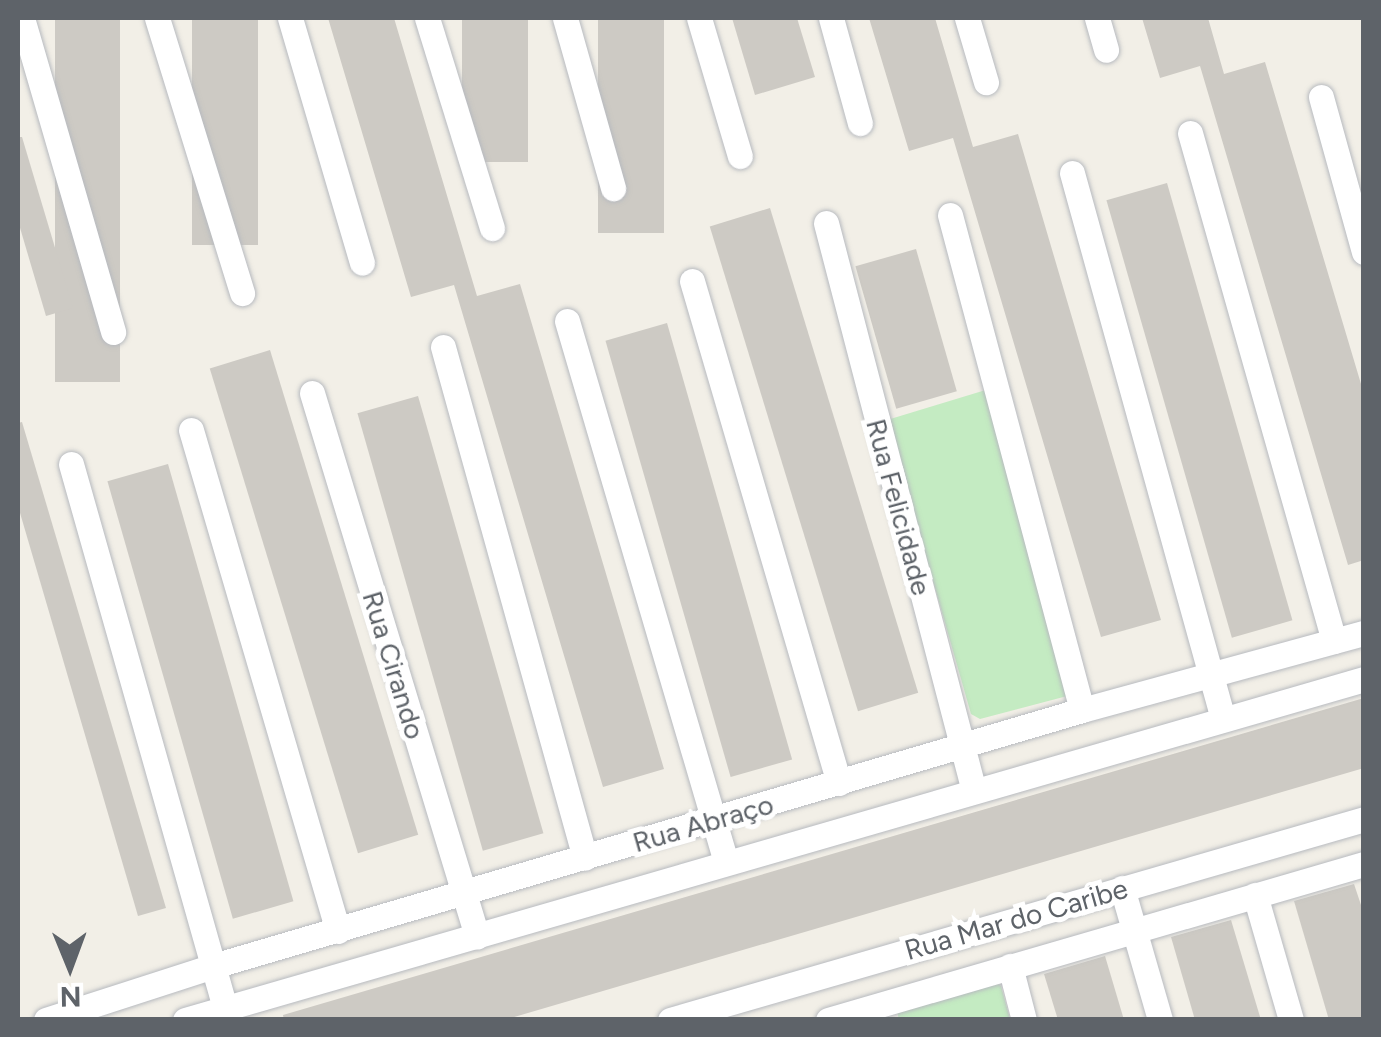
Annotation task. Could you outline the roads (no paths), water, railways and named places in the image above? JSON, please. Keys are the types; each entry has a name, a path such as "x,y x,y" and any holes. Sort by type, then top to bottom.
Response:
{"street":[{"path":"22,18 113,332"},
{"path":"156,18 242,293"},
{"path":"290,18 362,263"},
{"path":"427,18 492,228"},
{"path":"565,18 613,188"},
{"path":"699,18 740,156"},
{"path":"831,18 860,122"},
{"path":"967,18 986,82"},
{"path":"1097,18 1106,50"},
{"path":"1321,96 1364,252"},
{"path":"1190,133 1334,641"},
{"path":"1072,173 1223,720"},
{"path":"950,215 1082,710"},
{"name":"Rua Felicidade","path":"826,223 974,791"},
{"path":"692,281 839,783"},
{"path":"568,320 726,862"},
{"path":"444,347 585,858"},
{"name":"Rua Cirando","path":"312,393 477,936"},
{"path":"190,430 338,931"},
{"path":"71,464 224,1008"},
{"name":"Rua Abraço","path":"46,1020 210,967 462,896 1082,710 1364,633"},
{"name":"Rua Abraço","path":"185,1020 1364,679"},
{"name":"Rua Mar do Caribe","path":"670,1020 1364,819"},
{"path":"828,1020 883,1012 1010,966 1364,864"},
{"path":"1122,888 1160,1020"},
{"path":"1255,894 1291,1020"},
{"path":"870,961 883,1012"},
{"path":"1010,966 1024,1020"}]}
